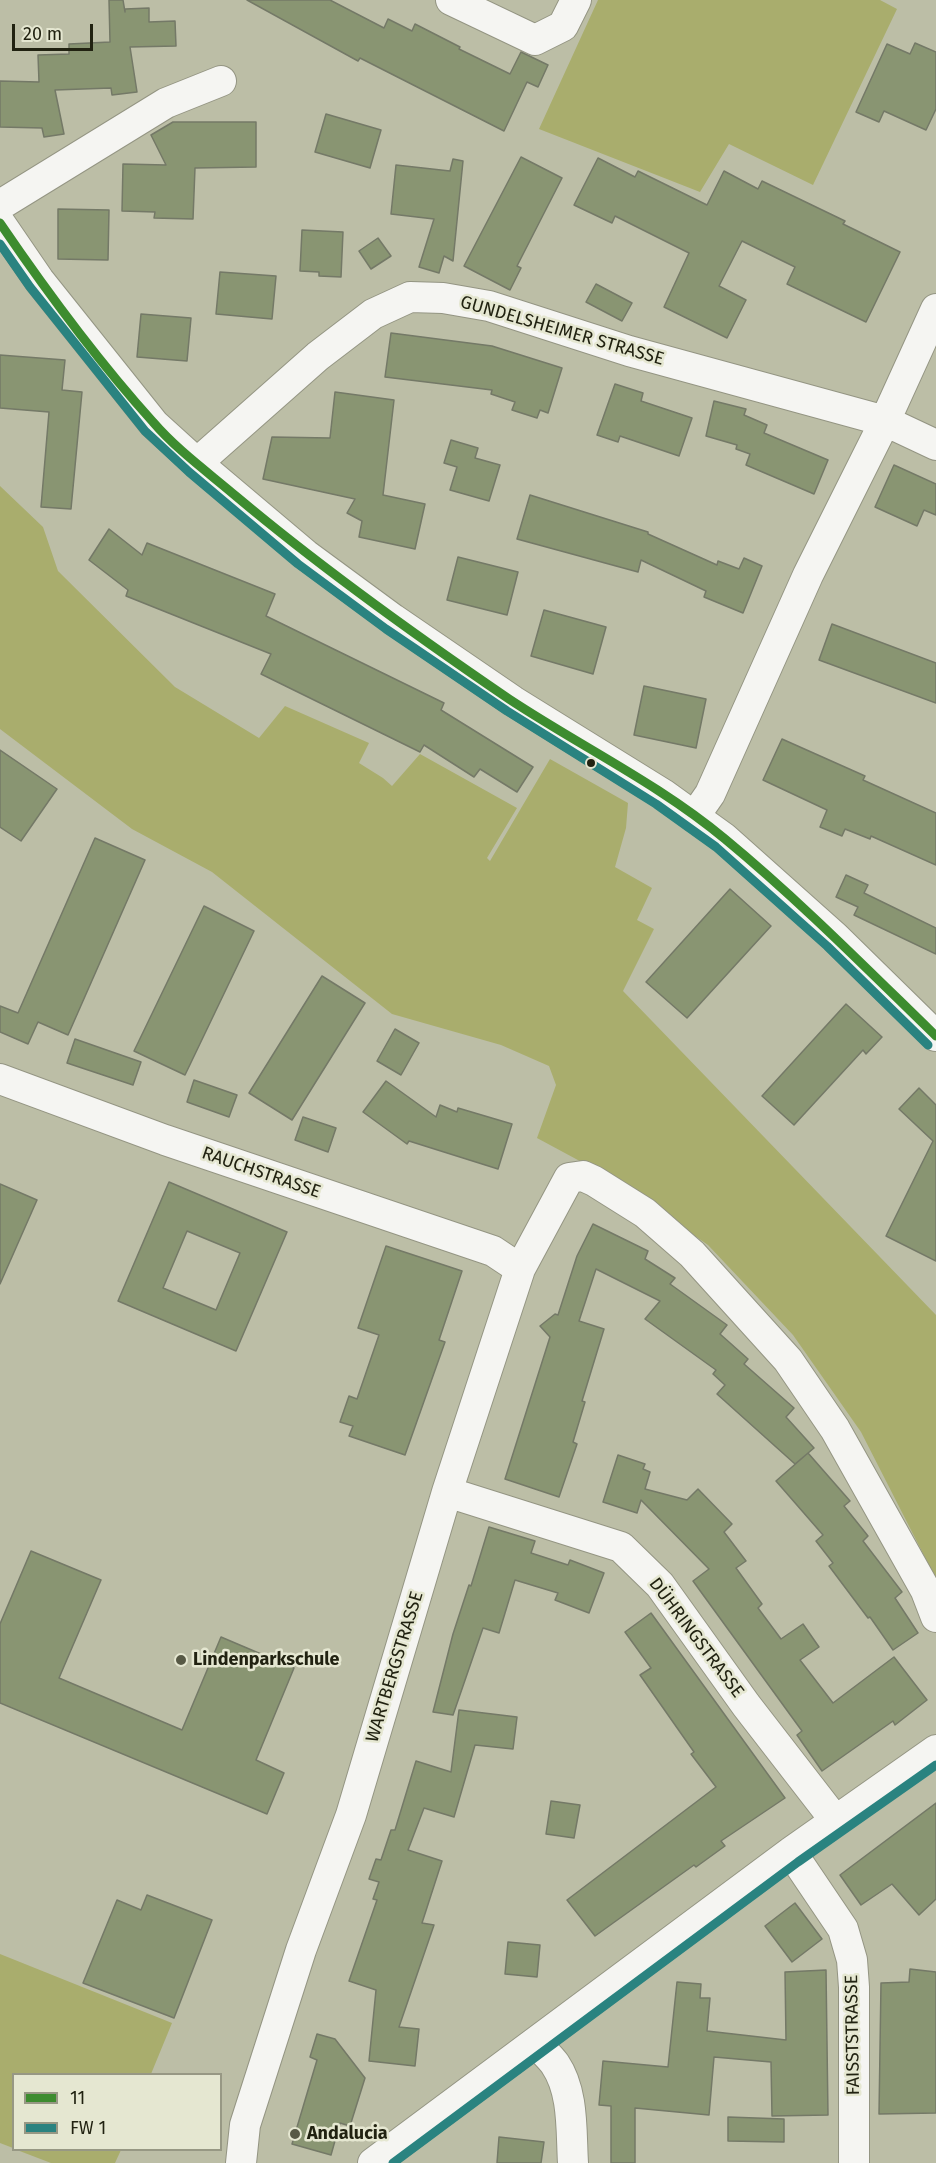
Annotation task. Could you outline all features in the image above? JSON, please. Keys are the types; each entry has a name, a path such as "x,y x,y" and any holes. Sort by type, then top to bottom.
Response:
{"street":[{"path":"450,0 535,40 563,26 576,0"},
{"path":"0,205 166,103 221,81"},
{"path":"0,223 39,280 154,424 197,463 306,555 393,618 513,701 663,794 724,838 790,897 936,1036"},
{"name":"GUNDELSHEIMER STRASSE","path":"197,463 318,356 373,314 410,297 443,298 489,306 628,351 885,421 936,445"},
{"path":"694,817 710,794 808,575 885,421 936,309"},
{"name":"RAUCHSTRASSE","path":"0,1079 176,1144 493,1251 520,1269"},
{"name":"WARTBERGSTRASSE","path":"241,2163 245,2125 301,1950 351,1815 447,1492 520,1269 569,1178 583,1176 594,1181 645,1213 692,1254 788,1360 835,1429 926,1591 936,1617"},
{"name":"DÜHRINGSTRASSE","path":"447,1492 621,1547 660,1585 746,1704 835,1820"},
{"path":"373,2163 791,1852 936,1750"},
{"name":"FAISSTSTRASSE","path":"791,1852 843,1929 852,1960 854,2163"},
{"path":"536,2043 556,2065 564,2082 570,2110 573,2163"}],"green space":[{"path":"598,0 880,0 897,9 813,185 729,144 700,192 539,129"},
{"path":"0,486 43,527 58,571 175,687 259,738 285,706 369,743 359,763 392,786 420,754 517,808 487,858 490,861 550,759 628,803 626,828 615,867 652,888 637,920 654,929 623,991 936,1315 936,1579 861,1432 793,1335 708,1245 615,1180 537,1138 556,1085 549,1066 501,1045 392,1014 212,872 132,829 0,729"},
{"path":"0,1954 172,2023 151,2073 12,2073 12,2148 0,2143"},
{"path":"20,2151 121,2151 115,2163 51,2163"}],"building":[{"path":"109,0 123,0 125,12 125,9 149,8 149,22 175,21 176,46 130,47 137,92 112,95 111,88 55,90 64,134 44,137 42,128 0,127 0,81 39,82 38,55 69,54 69,44 110,42"},
{"path":"247,0 330,0 384,28 388,19 412,31 415,24 510,74 521,52 548,65 538,87 527,82 504,131 360,58 358,61"},
{"path":"915,43 936,52 936,109 926,130 884,111 879,122 856,112 887,44 910,54"},
{"path":"326,114 381,130 370,168 315,152"},
{"path":"173,122 256,122 256,167 195,168 193,219 154,218 155,212 122,211 123,164 166,165 151,135"},
{"path":"521,157 562,178 517,266 521,268 510,290 464,266"},
{"path":"598,158 635,177 638,171 707,205 724,171 758,189 762,181 845,221 843,224 900,252 866,322 787,284 795,267 742,241 719,286 746,300 727,338 664,307 689,253 615,216 612,223 574,205"},
{"path":"453,159 463,161 453,261 444,256 439,273 419,267 434,219 391,214 396,165 450,171"},
{"path":"58,209 109,210 108,260 58,259"},
{"path":"302,230 343,232 341,277 319,276 319,272 300,271"},
{"path":"378,238 391,256 371,269 359,251"},
{"path":"220,272 276,276 272,319 216,314"},
{"path":"596,284 632,303 622,321 586,302"},
{"path":"141,314 191,318 187,361 137,357"},
{"path":"391,333 492,346 562,368 548,413 540,410 537,418 512,410 515,402 491,394 492,390 385,377"},
{"path":"0,355 65,360 62,390 82,392 71,509 41,507 49,412 0,408"},
{"path":"615,384 643,393 641,401 692,418 679,456 620,436 618,442 597,435"},
{"path":"335,392 394,400 383,495 425,504 415,549 359,537 362,521 347,513 355,499 263,479 272,437 330,438"},
{"path":"714,401 746,409 744,415 767,425 764,433 828,460 814,494 746,465 750,454 736,449 737,445 706,436"},
{"path":"451,440 478,448 475,458 500,465 489,501 450,490 457,467 444,463"},
{"path":"894,465 936,484 936,515 924,510 917,526 875,507"},
{"path":"530,495 648,532 648,534 717,565 718,561 739,569 744,558 762,566 743,613 704,597 706,591 641,560 638,572 517,539"},
{"path":"109,529 142,555 147,543 275,594 266,616 444,703 441,710 533,767 517,792 480,769 474,777 424,745 420,752 261,674 271,654 126,596 128,590 89,560"},
{"path":"458,557 518,572 507,615 447,600"},
{"path":"544,610 606,627 593,674 531,656"},
{"path":"832,624 936,663 936,703 819,660"},
{"path":"644,686 706,699 696,748 634,735"},
{"path":"782,739 865,776 863,780 936,813 936,865 871,836 870,839 845,829 842,836 820,827 827,810 763,780"},
{"path":"0,750 57,789 21,841 0,827"},
{"path":"95,838 145,860 68,1035 38,1022 28,1044 0,1032 0,1006 18,1013"},
{"path":"846,875 868,885 864,893 936,928 936,954 854,915 858,907 836,897"},
{"path":"730,889 771,926 687,1018 646,982"},
{"path":"204,906 254,931 185,1075 134,1051"},
{"path":"322,976 365,1003 292,1120 249,1093"},
{"path":"846,1004 882,1037 866,1054 863,1050 794,1125 762,1096"},
{"path":"395,1029 419,1043 401,1075 377,1061"},
{"path":"75,1039 141,1062 133,1085 67,1063"},
{"path":"194,1080 237,1095 229,1117 187,1102"},
{"path":"386,1081 436,1117 440,1105 457,1112 458,1108 512,1124 498,1169 409,1141 407,1144 363,1112"},
{"path":"919,1088 936,1105 936,1261 886,1236 933,1141 899,1109"},
{"path":"303,1117 336,1128 328,1152 295,1140"},
{"path":"169,1182 287,1232 236,1351 118,1301","holes":["187,1231 240,1253 216,1310 163,1288"]},
{"path":"0,1184 37,1200 0,1284"},
{"path":"593,1224 648,1251 645,1259 675,1278 670,1284 727,1325 720,1334 748,1359 744,1364 794,1408 786,1417 814,1448 795,1464 717,1394 725,1385 713,1374 716,1370 645,1319 660,1301 596,1269 579,1321 604,1329 582,1401 585,1402 573,1442 577,1444 559,1497 505,1479 550,1337 540,1326 555,1314 558,1315 577,1256"},
{"path":"386,1246 462,1271 439,1340 445,1342 405,1455 349,1436 353,1426 340,1422 349,1396 357,1399 379,1335 358,1328"},
{"path":"808,1453 850,1501 844,1506 868,1536 863,1541 902,1592 895,1598 918,1633 893,1650 829,1566 833,1563 816,1541 823,1535 776,1481"},
{"path":"618,1455 645,1464 643,1469 650,1472 645,1489 687,1500 698,1489 732,1524 724,1532 746,1561 736,1568 762,1604 758,1608 781,1639 803,1624 819,1647 800,1660 833,1703 894,1657 927,1700 895,1725 893,1721 822,1771 797,1735 802,1731 693,1581 709,1569 641,1500 637,1513 603,1502"},
{"path":"489,1527 535,1541 531,1553 568,1565 570,1560 604,1573 589,1613 555,1600 558,1593 515,1580 499,1633 483,1628 453,1715 433,1712 453,1634"},
{"path":"31,1551 101,1580 59,1678 182,1730 221,1637 294,1668 256,1760 284,1773 267,1814 0,1703 0,1624"},
{"path":"651,1613 785,1798 721,1841 725,1846 696,1867 694,1865 595,1936 567,1900 716,1787 691,1754 694,1752 640,1675 651,1668 625,1632"},
{"path":"459,1710 517,1717 513,1749 475,1745 454,1817 424,1808 408,1850 442,1861 422,1923 434,1925 399,2027 419,2029 415,2066 369,2061 376,1990 349,1981 377,1900 373,1899 379,1882 369,1879 376,1859 381,1860 391,1830 395,1830 416,1761 451,1772"},
{"path":"551,1801 580,1805 574,1838 546,1834"},
{"path":"936,1803 936,1899 919,1915 892,1884 861,1905 840,1875"},
{"path":"147,1895 212,1920 174,2018 83,1983 117,1900 141,1910"},
{"path":"795,1903 822,1939 792,1962 765,1926"},
{"path":"508,1942 540,1945 537,1977 505,1974"},
{"path":"910,1969 936,1972 936,2113 879,2114 881,1983 909,1982"},
{"path":"826,1970 828,2115 772,2116 771,2062 714,2057 709,2115 635,2108 635,2163 611,2163 611,2106 599,2105 603,2061 668,2067 677,1982 701,1984 700,1998 710,1998 707,2031 786,2040 785,1972"},
{"path":"317,2034 335,2039 365,2078 350,2126 340,2123 331,2155 292,2144 317,2060 310,2057"},
{"path":"728,2117 784,2119 784,2142 728,2141"},
{"path":"499,2137 544,2142 541,2163 497,2163"}],"transit line":[{"name":"11","path":"0,223 92,350 153,422 183,452 303,550 405,626 509,699 700,819 806,910 936,1036"},
{"path":"0,244 30,287 145,431 189,472 298,564 386,629 507,711 656,804 716,847 827,946 928,1045"},
{"path":"393,2163 798,1862 936,1765"}],"place":[{"name":"Lindenparkschule","path":"181,1660"},
{"name":"Andalucia","path":"295,2134"}]}
